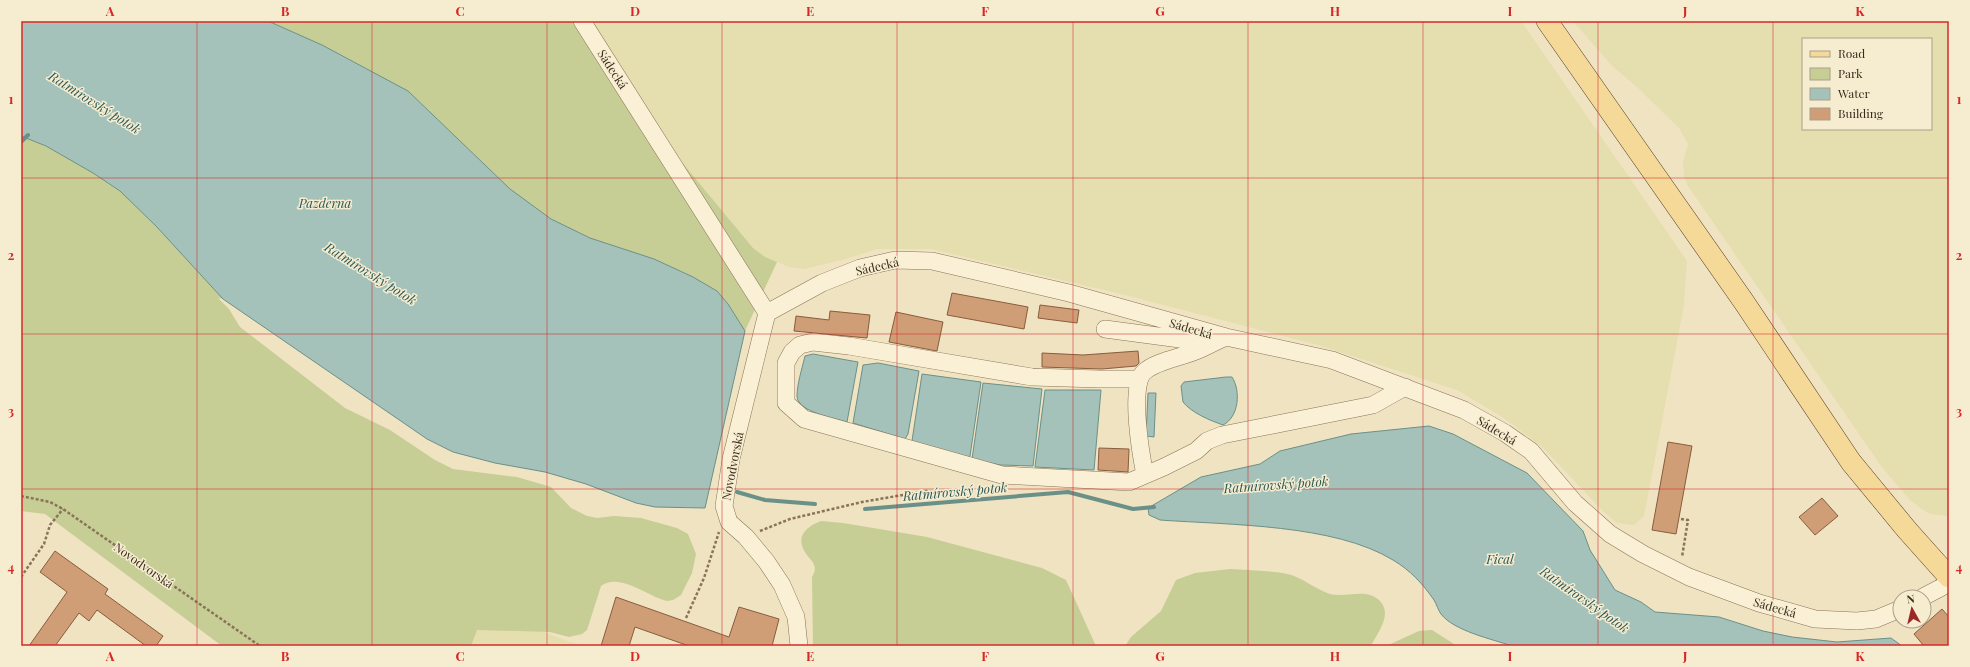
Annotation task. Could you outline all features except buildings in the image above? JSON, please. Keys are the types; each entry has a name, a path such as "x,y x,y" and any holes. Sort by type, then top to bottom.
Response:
{"main road":[{"path":"1547,21 1744,302 1851,462 1949,578"}],"street":[{"name":"Sádecká","path":"582,21 767,313 822,283 860,268 895,260 932,261 1069,293 1226,337 1332,360 1464,410 1505,433 1531,452 1576,503 1610,534 1679,572 1734,595 1815,619 1857,621 1876,619 1892,613"},
{"name":"Novodvorská","path":"767,313 731,459 724,506 729,522 746,537 766,561 782,585 796,617 799,646"},
{"path":"1105,329 1210,343"},
{"path":"1145,475 1137,433 1139,379 1144,371 1201,349 1210,343 1226,337"},
{"path":"1139,379 1064,379 1032,377 849,346 813,342 800,345 792,352 786,363 784,389 786,403 804,419 1002,475 1129,482 1196,451 1207,442 1222,435 1373,405 1405,387"},
{"path":"1932,592 1942,587 1949,578"}],"path":[{"path":"746,537 790,519 855,504 926,491 948,494"},
{"name":"Novodvorská","path":"21,496 50,502 63,509 260,646"},
{"path":"686,618 704,578 719,531 724,506"},
{"path":"21,577 44,544 50,525 63,509"},
{"path":"1679,572 1688,520 1681,519"}],"shaded area":[{"path":"593,21 1521,21 1687,261 1684,305 1644,516 1634,525 1617,523 1603,511 1542,447 1504,418 1457,390 1318,345 1121,294 931,249 877,249 842,260 804,269 789,267 765,257 753,248 680,160"},
{"path":"1573,21 1949,21 1949,516 1931,514 1923,510 1910,500 1881,466 1688,186 1684,176 1683,162 1688,144 1679,128 1636,86 1612,66"},
{"path":"476,606 570,642 583,646 456,646"}],"green space":[{"path":"268,21 593,21 680,160 753,248 765,257 777,262 745,331 728,304 717,291 693,277 654,259 590,238 551,219 510,189 408,91 322,45"},
{"path":"21,136 46,146 93,173 120,191 156,226 223,299 218,298 229,309 240,327 345,408 390,430 435,460 453,469 517,477 551,487 571,508 587,516 597,518 614,516 641,518 677,528 688,534 696,554 692,573 681,595 673,600 667,601 625,584 609,582 601,586 587,630 582,634 569,637 550,632 477,630 471,646 222,646 45,514 21,511"},
{"path":"821,521 843,523 927,537 1042,568 1066,580 1096,646 813,646 812,577 815,568 813,562 803,549 801,538 810,526"},
{"path":"1230,569 1288,574 1330,594 1363,594 1375,597 1384,606 1385,612 1383,624 1371,646 1125,646 1131,637 1161,611 1176,580 1195,573"},
{"path":"1432,630 1457,646 1386,646 1419,631"}],"water":[{"name":"Pazderna","path":"21,21 268,21 322,45 408,91 510,189 551,219 590,238 654,259 693,277 717,291 728,304 745,331 705,508 655,507 636,503 586,484 545,472 495,463 453,452 427,439 223,299 156,226 120,191 93,173 46,146 21,136"},
{"path":"813,354 858,362 847,422 818,414 803,406 799,402 797,396 798,387 805,356"},
{"path":"878,363 919,371 908,434 905,439 853,423 863,365"},
{"path":"922,374 981,382 970,456 966,458 912,441"},
{"path":"1232,377 1235,383 1237,389 1237,403 1232,416 1223,425 1196,413 1183,402 1181,386 1184,382"},
{"path":"983,383 1042,389 1033,466 1000,465 972,459"},
{"path":"1045,390 1101,390 1094,470 1035,467"},
{"path":"1148,393 1156,393 1154,437 1146,436"},
{"name":"Fical","path":"1429,426 1453,434 1527,473 1583,531 1590,550 1615,590 1641,602 1655,612 1719,617 1763,631 1792,637 1837,642 1891,638 1902,646 1512,646 1464,630 1447,620 1440,612 1430,594 1411,573 1393,560 1369,548 1341,539 1280,528 1160,520 1149,515 1148,508 1201,477 1260,464 1280,451 1351,434"}],"waterway":[{"path":"21,142 28,135"},
{"name":"Ratmírovský potok","path":"737,492 765,500 815,504"},
{"name":"Ratmírovský potok","path":"865,509 1068,492 1133,509 1154,507"}]}
